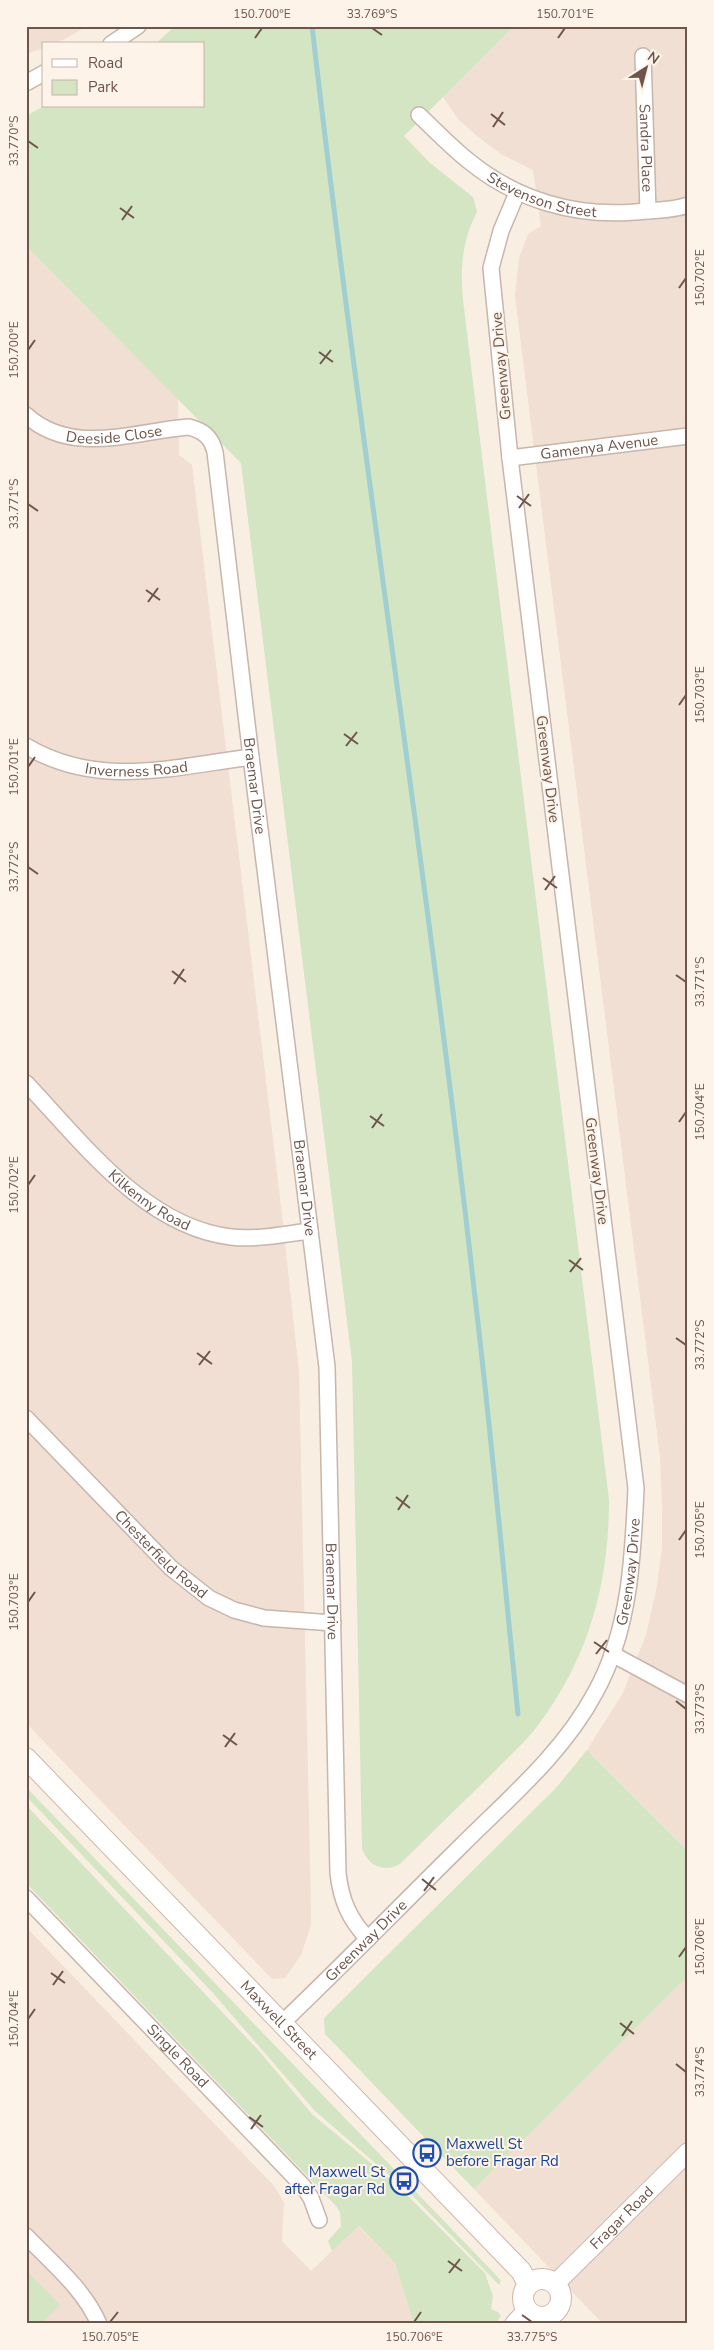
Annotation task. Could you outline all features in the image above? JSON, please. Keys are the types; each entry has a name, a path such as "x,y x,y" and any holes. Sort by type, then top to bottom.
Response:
{"main road":[{"name":"Maxwell Street","path":"26,1758 514,2264 528,2284"},
{"path":"545,2279 556,2284 559,2289 562,2318 550,2315 520,2317 528,2284 545,2279"}],"street":[{"path":"115,42 138,26"},
{"name":"Sandra Place","path":"643,56 648,211"},
{"path":"26,83 42,74"},
{"name":"Stevenson Street","path":"419,115 470,163 517,193 577,211 617,213 688,205"},
{"name":"Greenway Drive","path":"281,2024 556,1750 595,1694 612,1654 626,1609 631,1574 636,1488 510,458 491,268 501,231 517,193"},
{"name":"Deeside Close","path":"26,415 49,431 71,438 97,439 189,427 205,434"},
{"name":"Braemar Drive","path":"205,434 213,445 215,452 327,1367 338,1873 340,1893 347,1911 368,1939"},
{"name":"Gamenya Avenue","path":"510,458 688,436"},
{"name":"Inverness Road","path":"26,746 58,762 101,772 127,773 251,757"},
{"name":"Kilkenny Road","path":"26,1083 125,1185 155,1209 170,1217 203,1230 230,1237 248,1238 310,1231"},
{"name":"Chesterfield Road","path":"26,1418 171,1568 209,1598 234,1610 264,1618 333,1622"},
{"path":"612,1654 688,1695"},
{"name":"Single Road","path":"26,1898 303,2186 311,2198 319,2220"},
{"name":"Fragar Road","path":"556,2284 688,2152"},
{"path":"26,2236 79,2291 88,2302 99,2324"}],"shaded area":[{"path":"26,26 87,26 58,42 42,42 42,49 26,54"},
{"path":"514,26 688,26 688,1851 587,1750 623,1693 646,1635 657,1586 662,1548 660,1457 515,296 519,258 528,234 541,226 533,170 501,154 477,136 458,119 443,97"},
{"path":"26,246 178,399 179,455 192,465 281,1206 299,1372 311,1925 301,1955 285,1978 272,1979 26,1723"},
{"path":"26,1927 275,2187 284,2203 282,2241 311,2271 358,2226 395,2263 414,2324 26,2324"},
{"path":"688,1976 688,2324 603,2324 474,2189"}],"green space":[{"path":"175,26 514,26 404,136 429,162 473,197 477,212 468,233 463,255 463,300 609,1500 608,1531 600,1590 593,1618 583,1646 556,1699 539,1724 514,1752 400,1864 388,1868 382,1868 372,1863 362,1848 352,1362 241,463 26,246 26,116 42,107 205,108 205,42 157,42"},
{"path":"587,1750 688,1851 688,1976 474,2189 325,2034 324,2018 556,1788"},
{"path":"26,1787 496,2275 501,2281 499,2285 412,2195 315,2111 212,1992 26,1796"},
{"path":"26,1805 260,2052 312,2114 396,2184 485,2273 493,2296 491,2309 498,2312 501,2316 495,2324 414,2324 395,2263 359,2226 332,2251 328,2241 341,2226 340,2213 337,2207 26,1883"},
{"path":"26,2270 60,2305 41,2324 26,2324"}],"waterway":[{"path":"312,26 331,186 457,1146 487,1408 518,1714"}],"place":[{"name":"Maxwell St before Fragar Rd","path":"427,2153"},
{"name":"Maxwell St after Fragar Rd","path":"404,2181"}]}
